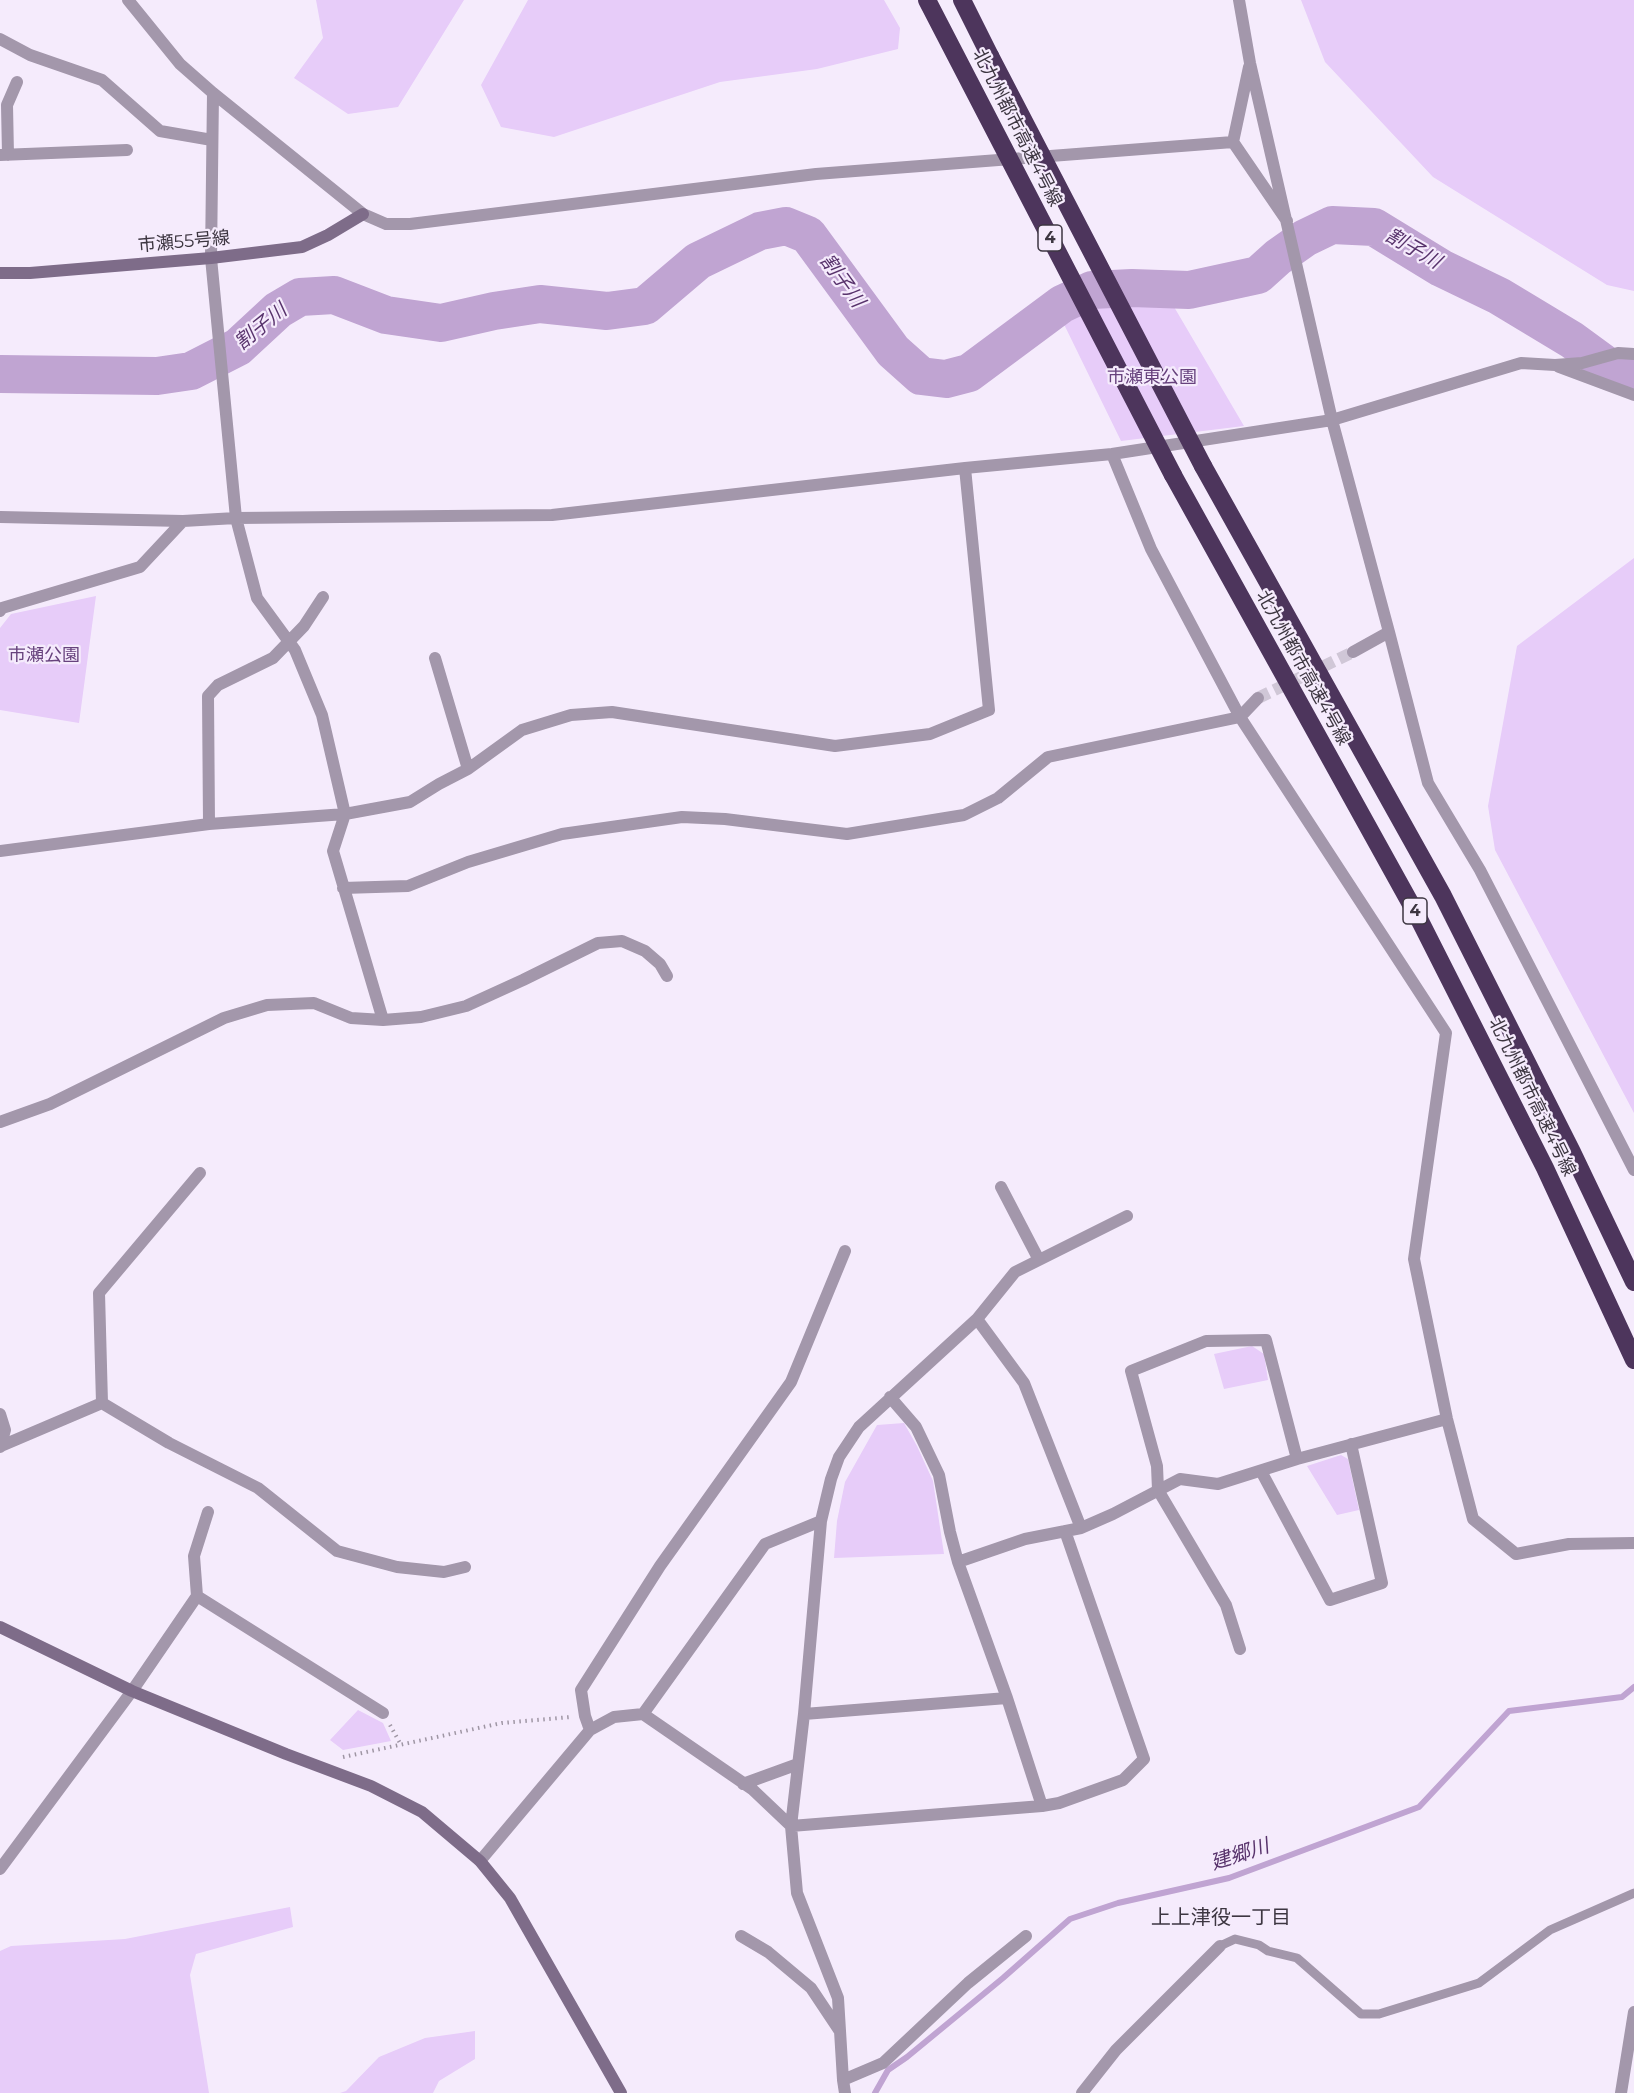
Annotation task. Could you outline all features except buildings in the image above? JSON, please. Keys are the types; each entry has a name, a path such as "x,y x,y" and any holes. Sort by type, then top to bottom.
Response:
{"highway":[{"name":"北九州都市高速4号線","path":"927,0 1173,475 1418,917 1545,1168 1634,1360"},
{"name":"北九州都市高速4号線","path":"962,0 1203,466 1443,896 1572,1152 1634,1282"},
{"path":"968,0 990,56"}],"street":[{"path":"128,0 180,64 213,93 363,214 386,224 410,224 816,174 1233,142"},
{"path":"1239,0 1250,63 1332,420 1428,783 1480,870 1634,1170"},
{"path":"0,39 30,55 102,80 160,131 212,140"},
{"path":"1250,63 1233,142 1287,222"},
{"path":"17,82 7,105 4,155 127,150"},
{"path":"213,93 211,258 236,519 257,598 295,650 322,715 345,814 333,851 383,1020"},
{"name":"市瀬55号線","path":"0,273 30,273 211,258 302,247 328,235 363,214"},
{"path":"0,518 183,521 552,515 965,468 1112,454 1332,420 1521,363 1555,365 1582,363 1618,353 1634,354"},
{"path":"1555,365 1634,395"},
{"path":"1112,454 1151,549 1240,717 1446,1033 1414,1258 1447,1419 1473,1520 1516,1554 1569,1544 1634,1543"},
{"path":"0,851 209,824 345,814 410,802 468,769 522,730 571,715 612,712 835,746 930,734 989,710 965,468"},
{"path":"0,611 2,608 140,567 183,521"},
{"path":"209,824 208,696 218,685 273,658 304,626 323,597"},
{"path":"1353,652 1389,632"},
{"path":"435,658 468,769"},
{"path":"343,888 408,886 468,862 562,834 682,817 724,819 847,834 964,815 998,798 1048,757 1240,717 1258,698"},
{"path":"0,1122 51,1104 224,1018 267,1005 314,1003 351,1018 383,1020 421,1017 466,1006 598,943 622,941 645,951 660,964 667,976"},
{"path":"102,1403 99,1293 200,1173"},
{"path":"1001,1187 1039,1260"},
{"path":"1026,1936 968,1983 883,2063 844,2087 838,1998 796,1893 791,1826 804,1714 821,1521 839,1457 859,1427 978,1319 1015,1272 1127,1216"},
{"path":"590,1730 585,1716 581,1690 660,1566 791,1382 845,1251"},
{"path":"978,1319 1024,1383 1081,1528"},
{"path":"1240,1649 1226,1605 1158,1490 1157,1466 1131,1371 1206,1341 1266,1340 1297,1458"},
{"path":"890,1397 916,1427 939,1475 958,1562 1007,1698 1042,1806"},
{"path":"0,1447 102,1403"},
{"path":"102,1403 169,1443 258,1488 337,1551 397,1567 444,1572 465,1567"},
{"path":"0,1414 5,1430 0,1447"},
{"path":"958,1562 1025,1539 1081,1528 1180,1479 1218,1484 1297,1458 1447,1419"},
{"path":"1261,1471 1330,1600 1382,1583 1351,1444"},
{"path":"0,1869 132,1691 197,1596 194,1556 208,1512"},
{"path":"644,1714 765,1544 821,1521"},
{"path":"480,1861 590,1730 614,1717 644,1714 743,1784 791,1826 1042,1806 1059,1803 1123,1780 1144,1759 1065,1531"},
{"path":"197,1596 383,1713"},
{"path":"0,1627 132,1691 371,1786 422,1812 480,1861 510,1898 621,2093"},
{"path":"804,1714 1007,1698"},
{"path":"743,1784 798,1764"},
{"path":"741,1936 768,1952 811,1988 840,2031"},
{"path":"1082,2093 1116,2050 1220,1946"},
{"path":"1621,2093 1634,2012"}],"lane":[{"path":"1220,1946 1234,1939 1297,1958 1361,2014 1379,2013 1479,1983 1550,1930 1634,1893"}],"path":[{"path":"383,1713 401,1745"},
{"path":"313,1764 502,1723 585,1716"}],"green space":[{"path":"316,0 464,0 398,107 348,114 294,78 323,38"},
{"path":"528,0 884,0 900,28 898,49 817,69 720,82 554,137 501,127 481,85"},
{"path":"1301,0 1634,0 1634,291 1607,285 1433,177 1325,62"},
{"name":"市瀬東公園","path":"1136,296 1170,300 1244,426 1121,441 1058,312 1097,299"},
{"path":"1634,558 1634,1113 1495,850 1488,806 1517,646"},
{"name":"市瀬公園","path":"96,596 79,723 0,710 0,628 11,614"},
{"path":"1252,1346 1264,1354 1268,1380 1224,1389 1214,1354"},
{"path":"904,1423 933,1481 944,1554 834,1558 837,1521 845,1482 877,1425"},
{"path":"1341,1455 1348,1459 1359,1510 1337,1515 1307,1466"},
{"path":"358,1710 383,1723 391,1741 343,1750 330,1740"},
{"path":"290,1907 293,1927 196,1954 190,1975 209,2093 0,2093 0,1951 11,1946 125,1939"},
{"path":"475,2031 475,2059 439,2081 433,2093 340,2093 346,2091 379,2057 425,2038"}],"waterway":[{"name":"割子川","path":"0,374 157,376 191,371 238,347 278,310 300,297 334,295 386,315 441,323 540,304 607,311 645,306 698,261 760,231 786,226 808,235 893,351 921,376 946,379 969,373 1062,304 1092,290 1132,288 1189,290 1258,275 1305,238 1332,225 1374,227 1441,268 1499,296 1572,340 1613,370 1634,378"},
{"name":"建郷川","path":"875,2093 888,2070 1003,1978 1070,1919 1118,1903 1229,1878 1419,1807 1509,1711 1622,1697 1634,1687"}],"tunnel":[{"path":"1258,698 1353,652"}],"district":[{"name":"上上津役一丁目","path":"1221,1918"}]}
